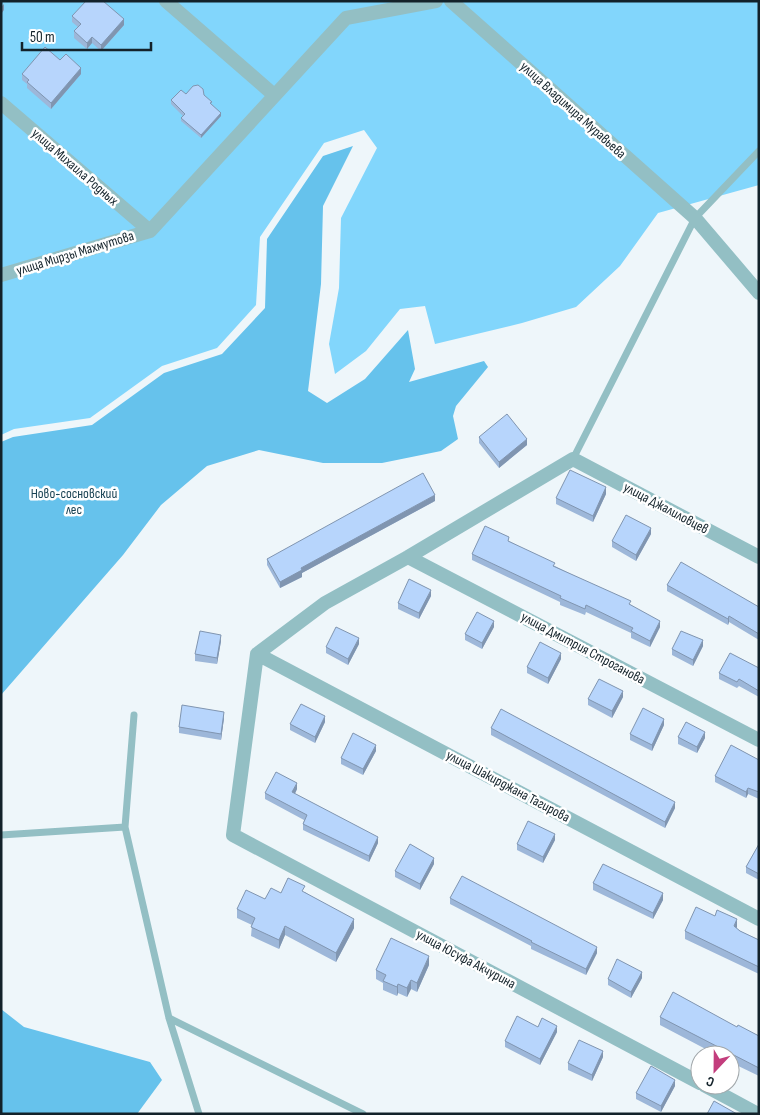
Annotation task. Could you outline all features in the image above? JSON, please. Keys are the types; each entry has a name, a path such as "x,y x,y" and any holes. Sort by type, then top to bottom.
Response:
{"street":[{"path":"166,1 274,95"},
{"path":"150,231 346,18 436,1"},
{"name":"улица Владимира Муравьева","path":"451,1 695,218 759,293"},
{"name":"улица Михаила Родных","path":"1,103 150,231"},
{"name":"улица Мирзы Махмутова","path":"1,275 150,231"},
{"path":"257,654 324,603 408,557 573,459"},
{"name":"улица Джалиловцев","path":"573,459 759,557"},
{"name":"улица Дмитрия Строганова","path":"408,557 759,740"},
{"name":"улица Юсуфа Акчурина","path":"257,654 233,835 690,1078"},
{"name":"улица Шакирджана Тагирова","path":"257,654 759,919"},
{"path":"723,1095 758,1114"}],"lane":[{"path":"573,459 695,218 759,151"},
{"path":"134,715 125,827 169,1018 199,1114"},
{"path":"1,835 125,827"},
{"path":"169,1018 363,1114"}],"shaded area":[{"path":"1,1 759,1 759,185 658,213 620,266 576,307 522,323 435,344 425,306 400,309 366,351 335,374 329,344 339,288 341,218 377,148 364,130 324,143 260,237 256,305 217,348 162,366 90,418 14,429 1,435"}],"green space":[{"name":"Ново-сосновский лес","path":"353,146 323,206 321,284 308,391 327,403 365,379 408,330 415,369 409,382 484,361 488,367 456,406 453,416 458,439 441,451 382,463 323,463 259,450 207,466 161,505 123,555 1,695 1,442 13,437 92,425 164,373 222,354 265,308 267,239 323,156"},
{"path":"1,1009 24,1027 150,1062 162,1080 137,1114 1,1114"}],"building":[{"path":"86,1 103,1 124,19 101,45 92,37 87,43 74,31 81,24 72,16"},
{"path":"45,47 60,60 66,54 81,68 51,103 27,82 29,80 22,74"},
{"path":"198,85 203,89 204,95 212,102 210,103 221,113 201,135 181,118 185,114 171,100 181,90 186,94 193,86"},
{"path":"507,414 527,439 499,462 479,437"},
{"path":"570,470 606,487 593,516 556,498"},
{"path":"423,473 435,495 301,568 302,570 280,582 267,559"},
{"path":"626,515 651,528 636,555 612,541"},
{"path":"485,526 509,537 508,541 555,563 553,566 631,601 629,604 660,621 650,641 631,631 633,628 586,605 585,609 560,598 561,596 472,554"},
{"path":"681,562 759,607 759,634 729,616 728,619 667,585"},
{"path":"409,579 431,590 419,613 398,603"},
{"path":"477,612 494,621 482,643 465,634"},
{"path":"336,627 359,638 348,659 326,647"},
{"path":"200,631 221,635 217,658 195,654"},
{"path":"681,631 703,640 693,660 672,649"},
{"path":"540,642 561,653 548,678 527,667"},
{"path":"730,653 759,668 759,691 739,679 737,682 719,673"},
{"path":"599,679 623,691 612,711 588,699"},
{"path":"301,704 325,716 315,737 290,724"},
{"path":"182,705 224,712 221,734 179,727"},
{"path":"643,708 664,719 652,745 630,734"},
{"path":"501,709 675,802 665,822 491,728"},
{"path":"686,722 705,732 697,747 678,737"},
{"path":"353,733 376,745 363,769 341,758"},
{"path":"731,745 759,760 759,792 748,788 746,792 715,776"},
{"path":"276,772 297,783 292,792 378,837 369,856 303,824 307,815 265,793"},
{"path":"528,821 555,834 543,857 517,844"},
{"path":"410,844 434,858 420,884 395,871"},
{"path":"759,844 759,874 746,867"},
{"path":"603,864 663,893 653,913 593,883"},
{"path":"462,876 597,947 586,969 531,942 450,898"},
{"path":"288,878 305,886 302,891 354,919 336,953 285,926 279,940 251,927 255,918 237,909 246,890 265,899 271,888 281,893"},
{"path":"696,907 715,916 717,910 737,919 734,926 759,940 759,967 685,931"},
{"path":"391,938 429,956 417,983 411,980 407,988 398,984 397,987 383,981 386,975 376,970"},
{"path":"617,959 642,972 631,992 608,979"},
{"path":"673,992 737,1027 738,1025 759,1036 759,1068 740,1058 740,1045 714,1045 660,1017"},
{"path":"517,1016 538,1027 542,1018 557,1026 540,1059 505,1041"},
{"path":"579,1040 603,1051 592,1075 568,1063"},
{"path":"651,1066 675,1080 661,1106 636,1093"},
{"path":"714,1101 737,1114 707,1114"}]}
